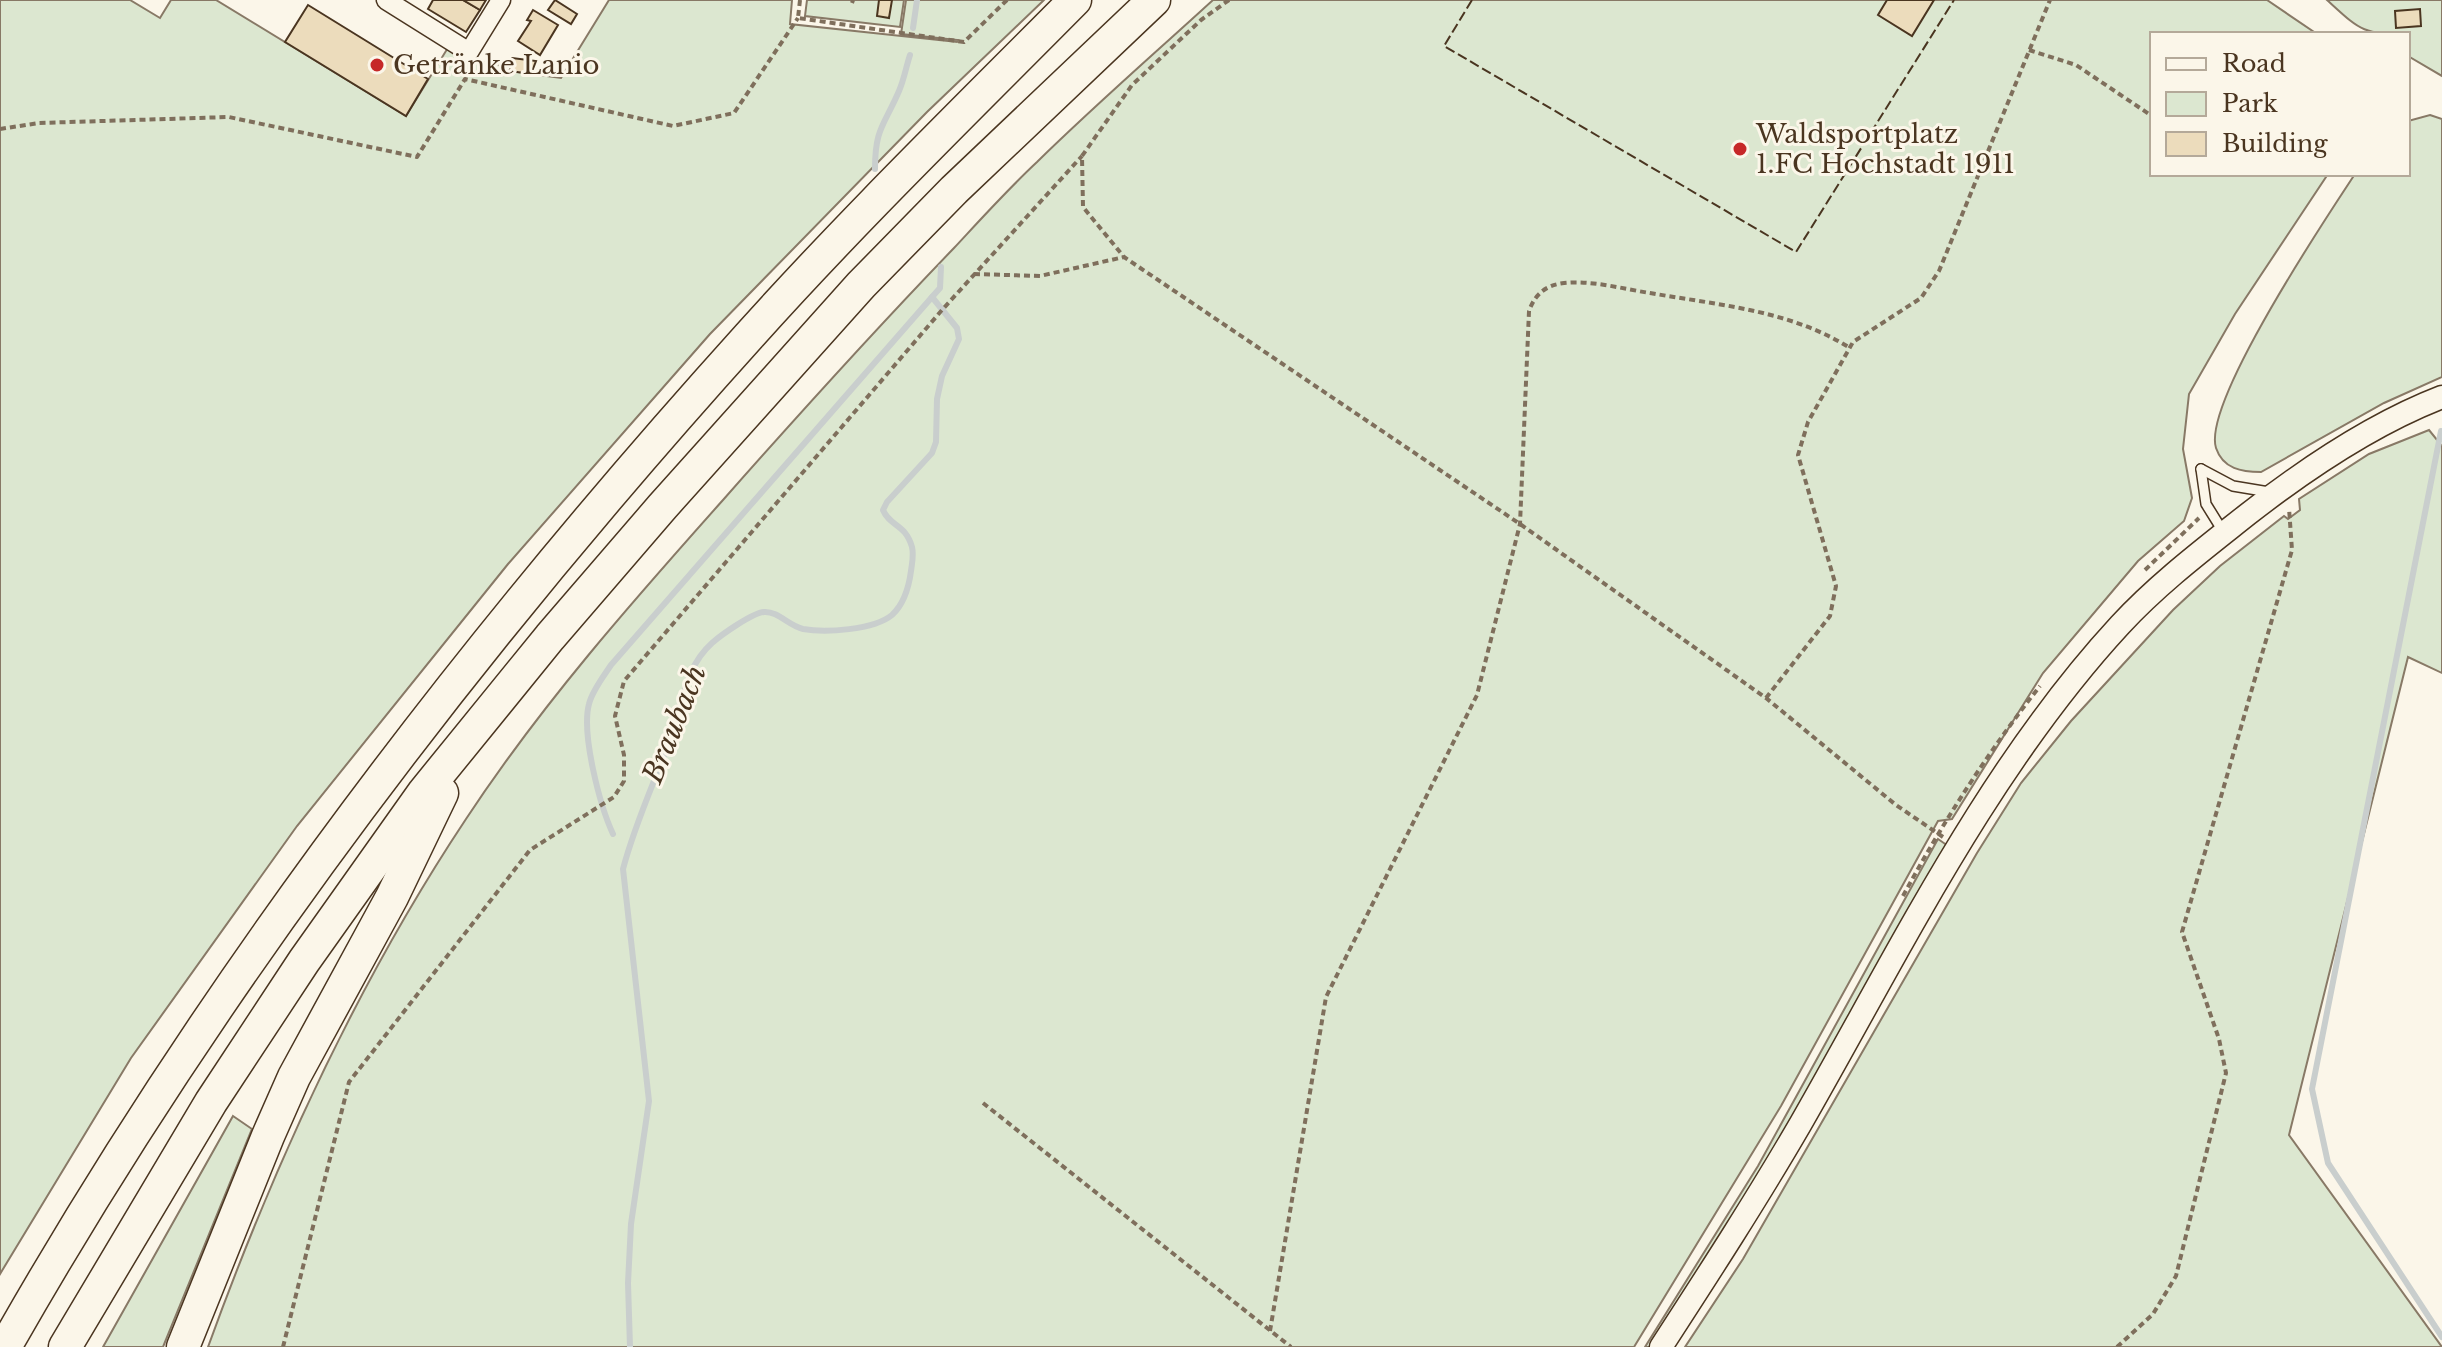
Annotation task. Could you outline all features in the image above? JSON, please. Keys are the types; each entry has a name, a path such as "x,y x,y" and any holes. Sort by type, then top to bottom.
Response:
{"highway":[{"path":"5,1347 186,1053 342,835 532,587 751,333 893,183 1075,0"},
{"path":"65,1347 211,1102 304,961 424,792 631,542 861,285 997,149 1154,0"},
{"path":"183,1347 294,1077 392,897 468,739"}],"street":[{"path":"386,0 469,52 501,0"},
{"path":"1661,1347 1735,1233 1944,873 2016,759 2068,689 2122,624 2184,564 2281,489 2385,423 2442,397"}],"lane":[{"path":"2224,533 2206,504 2201,469 2233,486 2281,489"}],"path":[{"path":"0,129 39,123 229,117 417,157 465,79 673,126 734,113 798,18 800,0"},
{"path":"798,18 964,42 1007,0"},
{"path":"283,1347 349,1082 530,850 614,797 624,781 624,755 615,716 624,681 974,274 1082,156 1132,85 1201,20 1229,0"},
{"path":"1766,698 1830,616 1836,586 1798,455 1808,422 1853,342 1921,298 1939,271 2050,0"},
{"path":"2029,50 2076,65 2150,115"},
{"path":"1082,156 1083,207 1124,257 1520,524 1766,698 1896,805 1938,833"},
{"path":"974,274 1040,276 1124,257"},
{"path":"1270,1331 1326,997 1477,695 1520,524 1529,311 1533,299 1543,289 1564,283 1603,286 1769,313 1830,335 1850,348"},
{"path":"2117,1347 2153,1314 2176,1276 2226,1073 2219,1039 2182,932 2292,550 2281,489"},
{"path":"983,1103 1291,1347"}],"green space":[{"path":"0,0 130,0 160,18 171,0 216,0 406,116 449,46 482,66 488,59 509,71 561,78 609,0 792,0 790,24 957,42 901,34 906,0 1044,0 927,112 710,334 508,564 297,826 131,1058 0,1274"},
{"path":"807,0 904,0 900,27 805,16"},
{"path":"1213,0 2267,0 2314,32 2150,32 2150,176 2327,176 2235,314 2189,394 2183,449 2192,498 2184,521 2138,561 2043,673 1952,819 1938,821 1781,1106 1634,1347 208,1347 290,1142 354,1009 426,881 525,735 588,655 780,436 995,204 1102,100"},
{"path":"2327,0 2442,0 2442,76 2410,57 2410,32 2371,31 2348,18"},
{"path":"2430,115 2442,119 2442,377 2384,403 2261,472 2240,470 2228,465 2216,448 2217,425 2246,353 2354,176 2410,176 2410,120"},
{"path":"2429,430 2442,446 2442,673 2408,657 2289,1135 2442,1347 1685,1347 1743,1259 1977,853 2021,783 2071,721 2173,610 2220,566 2284,516 2288,519 2300,510 2299,499 2369,454"},
{"path":"1938,839 1951,848 1729,1229 1653,1347 1645,1347 1758,1166"},
{"path":"233,1116 252,1129 163,1347 103,1347"}],"building":[{"path":"433,0 463,0 480,10 466,32 428,9"},
{"path":"463,0 486,0 480,10"},
{"path":"555,0 577,14 571,24 548,10"},
{"path":"879,0 892,0 889,18 877,16"},
{"path":"1887,0 1934,0 1912,36 1878,15"},
{"path":"308,5 428,79 406,116 285,42"},
{"path":"2420,9 2421,26 2396,28 2395,11"},
{"path":"533,10 558,25 540,55 518,41 531,21 527,20"},
{"path":"512,58 536,61 531,74 510,71"}],"waterway":[{"name":"Braubach","path":"913,28 917,0"},
{"name":"Braubach","path":"875,169 881,128 901,87 910,55"},
{"name":"Braubach","path":"630,1347 628,1283 631,1224 649,1101 623,869 690,675 712,643 759,613 774,614 803,629 836,630 884,620 896,611 903,600 910,577 912,547 906,533 883,510 932,453 936,442 937,399 942,376 959,339 957,328 932,297 940,288 941,267"},
{"path":"613,834 598,788 588,733 589,704 598,684 611,665 932,297"},
{"path":"2441,431 2312,1089 2328,1163 2442,1337"}],"fence":[{"path":"1472,0 1444,46 1796,252 1954,0"}],"place":[{"name":"Getränke Lanio","path":"377,65"},
{"name":"Waldsportplatz 1.FC Hochstadt 1911","path":"1740,149"}]}
